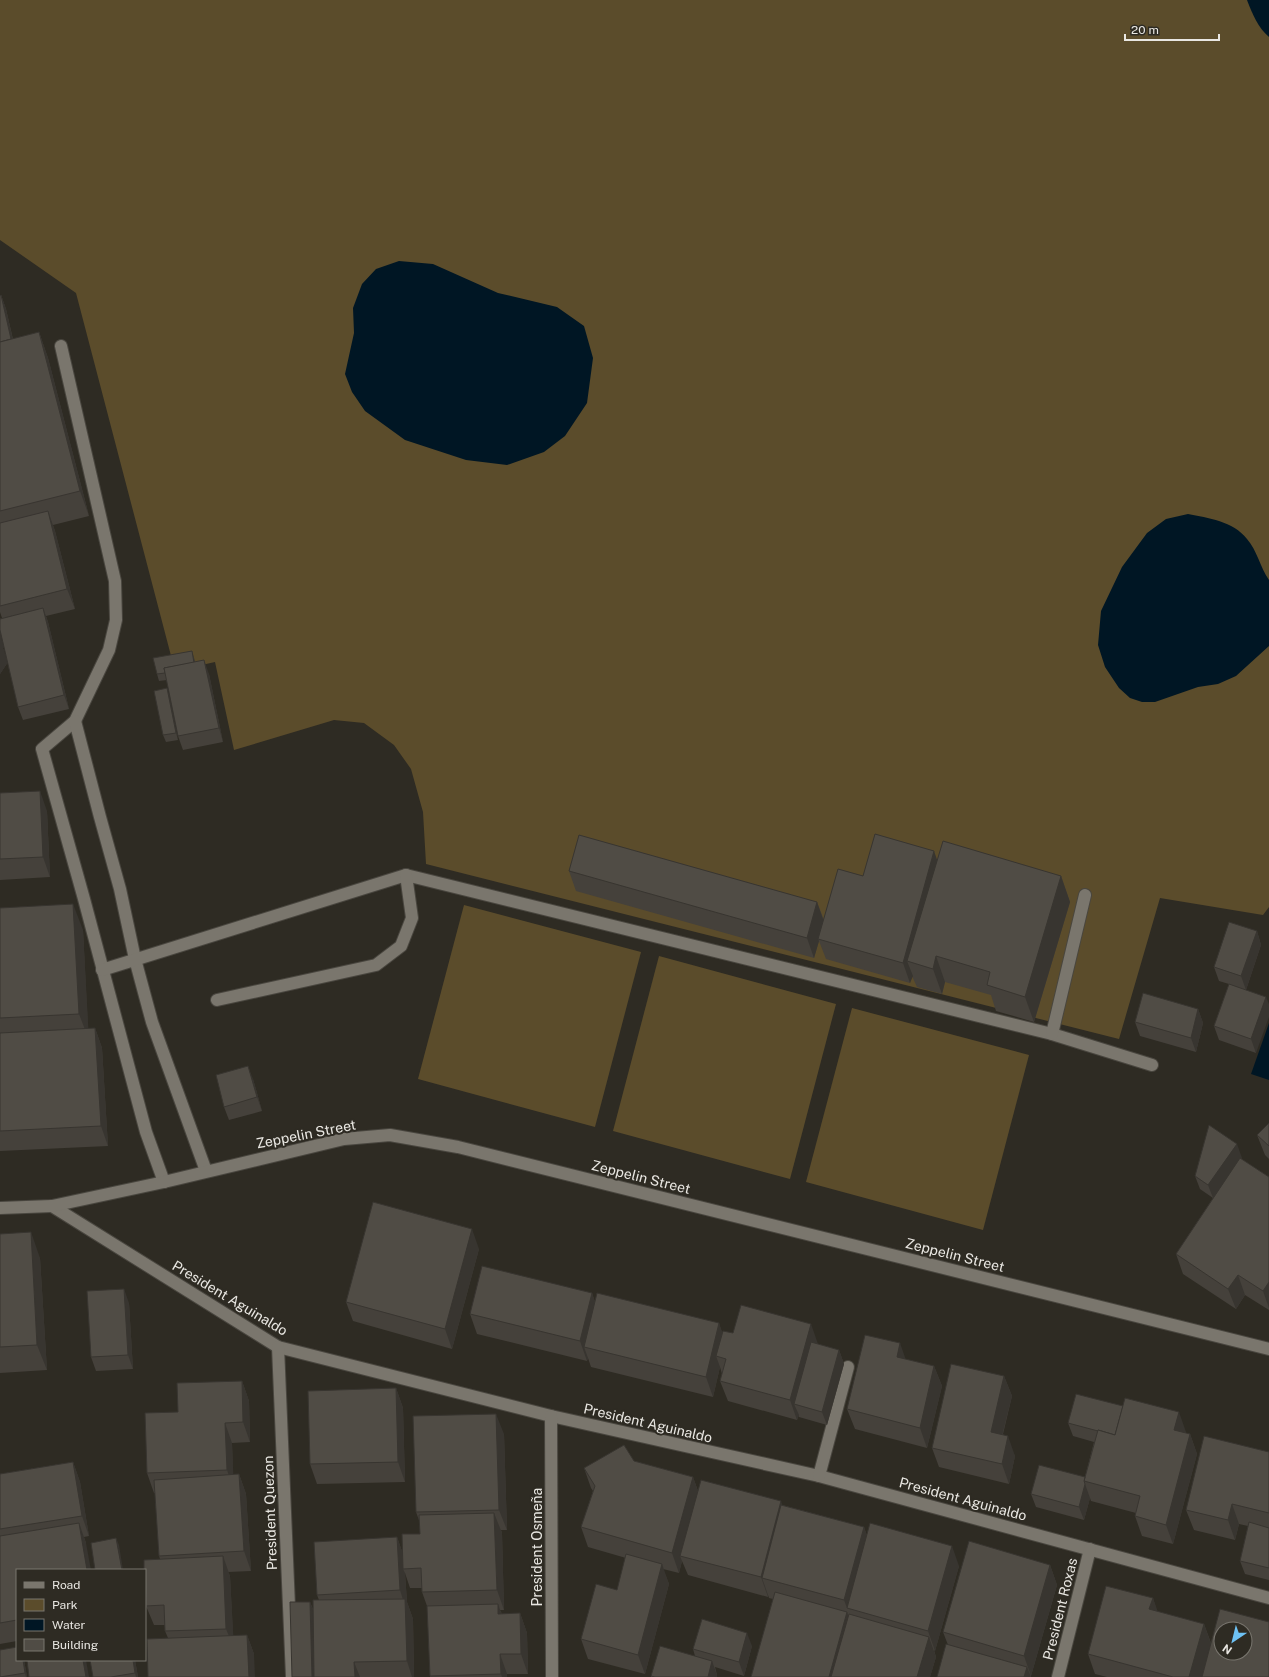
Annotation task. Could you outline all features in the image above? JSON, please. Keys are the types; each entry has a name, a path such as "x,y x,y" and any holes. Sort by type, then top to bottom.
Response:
{"street":[{"path":"61,346 115,581 116,620 109,650 76,721 42,749 84,899 146,1132 164,1182"},
{"path":"76,721 120,889 135,959 152,1022 206,1170"},
{"path":"102,970 406,874 1052,1034 1152,1065"},
{"path":"217,1000 376,965 401,946 412,918 406,874"},
{"path":"1052,1034 1085,895"},
{"name":"Zeppelin Street","path":"0,1208 52,1206 164,1182 206,1170 344,1139 390,1135 458,1147 1269,1349"},
{"name":"President Aguinaldo","path":"52,1206 278,1347 551,1416 819,1476 1269,1598"},
{"name":"President Quezon","path":"278,1347 292,1677"},
{"path":"819,1476 848,1366"},
{"name":"President Osmeña","path":"551,1416 552,1677"},
{"name":"President Roxas","path":"1058,1677 1090,1549"}],"green space":[{"path":"0,0 1269,0 1269,907 1263,915 1160,898 1119,1039 426,864 423,812 411,769 394,745 364,723 334,720 234,750 215,662 175,671 76,293 0,240"},
{"path":"464,905 641,952 595,1127 418,1079"},
{"path":"659,956 836,1004 790,1179 613,1131"},
{"path":"852,1008 1029,1055 983,1230 806,1182"}],"water":[{"path":"1247,0 1269,0 1269,37 1253,15"},
{"path":"399,261 433,264 498,293 557,307 584,326 593,358 587,403 565,436 544,452 507,465 466,460 405,440 365,411 352,392 345,374 354,333 353,308 362,284 376,269"},
{"path":"1188,514 1227,524 1235,528 1250,543 1269,580 1269,646 1236,676 1218,684 1198,687 1155,702 1142,702 1130,698 1119,688 1105,667 1098,645 1101,611 1122,567 1147,533 1166,519"},
{"path":"1269,1023 1269,1080 1251,1074"}],"building":[{"path":"1,295 11,339 0,342 0,296"},
{"path":"39,332 80,491 0,511 0,342"},
{"path":"48,511 67,589 0,606 0,523"},
{"path":"43,608 64,695 18,707 0,630 0,619"},
{"path":"192,651 194,663 164,668 165,673 157,674 153,658"},
{"path":"204,660 219,728 178,736 164,668"},
{"path":"167,688 176,733 163,735 154,691"},
{"path":"40,791 43,857 0,859 0,793"},
{"path":"875,834 934,851 903,963 818,939 838,869 863,876"},
{"path":"579,835 817,902 807,938 569,871"},
{"path":"943,841 1061,876 1025,997 987,985 990,972 936,956 933,969 907,961"},
{"path":"73,904 79,1014 0,1018 0,908"},
{"path":"1229,922 1257,931 1241,976 1214,967"},
{"path":"1229,984 1266,997 1251,1039 1214,1026"},
{"path":"1143,993 1198,1009 1191,1038 1135,1022"},
{"path":"95,1028 101,1126 0,1131 0,1033"},
{"path":"248,1066 257,1097 224,1107 216,1075"},
{"path":"1269,1123 1269,1146 1257,1135"},
{"path":"1209,1125 1237,1144 1208,1185 1195,1176"},
{"path":"1240,1158 1269,1177 1269,1282 1263,1291 1238,1275 1228,1289 1176,1254"},
{"path":"373,1202 472,1229 445,1329 346,1302"},
{"path":"31,1232 37,1345 0,1347 0,1234"},
{"path":"482,1266 592,1293 580,1341 470,1314"},
{"path":"124,1289 128,1355 91,1357 87,1291"},
{"path":"597,1293 719,1323 706,1377 584,1347"},
{"path":"741,1305 811,1324 790,1400 720,1381 726,1359 716,1356 723,1331 733,1333"},
{"path":"865,1335 900,1343 897,1357 934,1366 920,1428 847,1409"},
{"path":"811,1342 839,1350 822,1412 794,1404"},
{"path":"951,1364 1004,1376 991,1432 1008,1436 1002,1464 932,1448"},
{"path":"242,1381 243,1422 225,1423 227,1470 147,1473 145,1413 178,1412 177,1383"},
{"path":"396,1388 398,1462 310,1464 308,1391"},
{"path":"1076,1394 1123,1406 1115,1435 1068,1423"},
{"path":"1125,1398 1179,1412 1174,1430 1190,1434 1166,1525 1135,1516 1140,1496 1084,1481 1098,1430 1115,1435"},
{"path":"496,1414 499,1510 416,1512 413,1416"},
{"path":"1204,1436 1269,1452 1269,1513 1232,1504 1228,1520 1186,1510"},
{"path":"624,1445 634,1461 693,1477 672,1553 581,1527 595,1486 584,1468"},
{"path":"73,1462 82,1516 0,1529 0,1474"},
{"path":"1039,1465 1085,1477 1085,1484 1079,1507 1031,1494"},
{"path":"239,1474 244,1551 159,1556 154,1480"},
{"path":"701,1480 781,1501 761,1577 680,1556"},
{"path":"781,1505 864,1527 844,1600 762,1578"},
{"path":"494,1513 497,1590 422,1592 421,1568 403,1569 402,1534 420,1534 419,1515"},
{"path":"1249,1522 1269,1528 1269,1568 1240,1561"},
{"path":"79,1523 87,1569 16,1569 16,1620 0,1623 0,1536"},
{"path":"870,1523 952,1546 928,1631 847,1608"},
{"path":"397,1537 400,1590 317,1595 314,1542"},
{"path":"116,1538 122,1569 95,1569 91,1543"},
{"path":"969,1541 1050,1565 1024,1656 943,1632"},
{"path":"626,1554 662,1564 638,1655 581,1639 596,1584 617,1590"},
{"path":"223,1556 226,1629 165,1631 164,1605 146,1606 146,1569 144,1569 144,1560"},
{"path":"1106,1586 1153,1598 1149,1609 1204,1624 1189,1677 1173,1677 1088,1654"},
{"path":"775,1592 847,1612 829,1677 751,1677"},
{"path":"405,1599 407,1661 354,1662 355,1677 314,1677 313,1600"},
{"path":"290,1602 310,1602 312,1677 292,1677"},
{"path":"498,1604 498,1614 520,1613 521,1654 500,1654 501,1674 430,1676 427,1606"},
{"path":"1220,1609 1269,1622 1269,1677 1202,1677 1213,1635 1213,1661 1253,1661 1253,1621 1217,1621"},
{"path":"849,1614 929,1637 917,1677 831,1677"},
{"path":"702,1619 747,1633 739,1662 693,1649"},
{"path":"247,1635 249,1677 148,1677 147,1639"},
{"path":"946,1644 1027,1667 1024,1677 937,1677"},
{"path":"660,1646 712,1661 708,1677 651,1676"},
{"path":"16,1647 16,1661 23,1661 25,1673 0,1677 0,1650"},
{"path":"27,1661 83,1661 86,1677 29,1677"},
{"path":"90,1661 133,1661 135,1673 111,1677 93,1677"}]}
